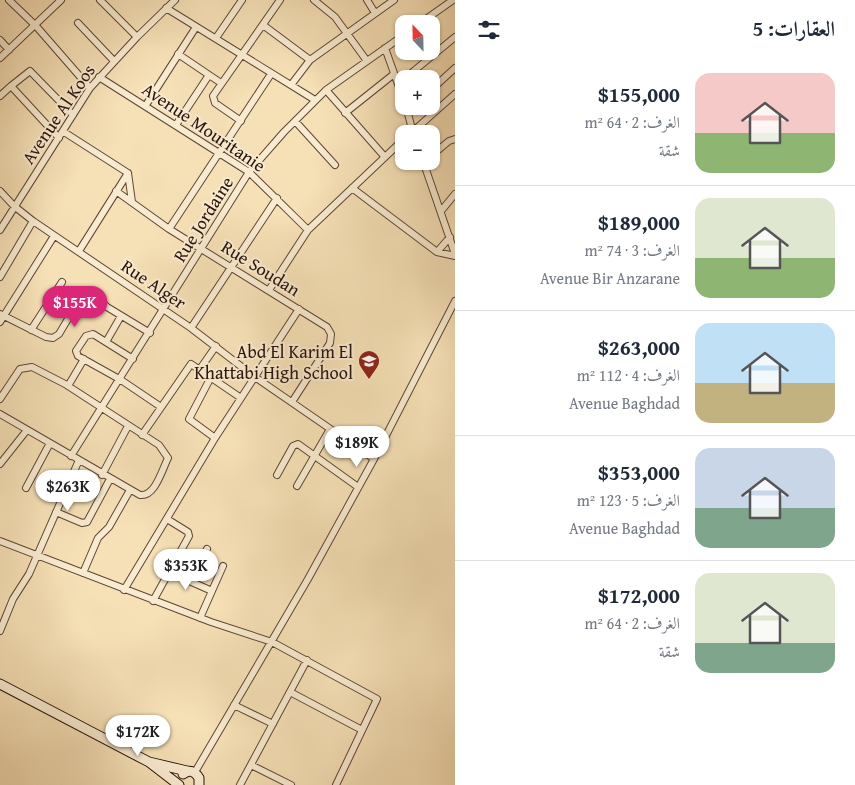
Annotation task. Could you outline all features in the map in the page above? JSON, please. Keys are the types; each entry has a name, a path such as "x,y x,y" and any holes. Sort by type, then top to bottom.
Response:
{"main road":[{"path":"0,684 149,762 180,785"},
{"path":"149,762 195,777 208,785"},
{"path":"180,785 180,777 195,777"}],"street":[{"path":"10,0 36,26 90,88"},
{"path":"100,0 137,36"},
{"name":"Avenue Al Koos","path":"0,230 64,132 90,88 137,36 175,0"},
{"path":"216,38 242,0"},
{"path":"241,121 214,101 213,96 280,0"},
{"path":"314,0 331,12 348,32 367,61"},
{"path":"367,0 375,13"},
{"path":"290,85 310,60 394,0"},
{"path":"432,15 453,0"},
{"path":"0,58 36,26 56,2"},
{"path":"166,8 315,100"},
{"path":"78,23 114,61"},
{"path":"263,25 310,60"},
{"path":"146,106 196,27"},
{"path":"414,70 455,37"},
{"path":"0,40 9,50"},
{"name":"Rue Jordaine","path":"72,456 250,172 295,121 326,90 395,41"},
{"path":"345,113 394,74 385,48"},
{"path":"178,54 221,83"},
{"path":"440,82 455,68"},
{"path":"0,96 30,71 73,115"},
{"path":"169,229 271,74"},
{"path":"176,125 209,76"},
{"name":"Avenue Mouritanie","path":"99,77 250,172 308,230"},
{"path":"11,86 59,138"},
{"path":"326,90 384,156"},
{"path":"421,125 455,94"},
{"path":"295,121 335,165"},
{"path":"64,132 128,173 132,202"},
{"path":"440,148 449,141 455,140"},
{"path":"269,290 308,230 395,147"},
{"path":"352,188 438,252 455,255 427,170"},
{"path":"79,251 128,173"},
{"name":"Rue Alger","path":"0,191 14,206 33,221 191,328 255,377 374,459"},
{"name":"Rue Soudan","path":"116,191 169,229 231,266 327,328 330,334 330,343 292,402"},
{"path":"441,211 455,194"},
{"path":"191,328 276,198"},
{"path":"0,277 33,221"},
{"path":"54,236 1,318 50,338 56,336 86,291 93,292 101,301 121,316 150,333"},
{"path":"438,252 450,237"},
{"path":"31,330 62,282"},
{"path":"195,777 374,459 455,301"},
{"path":"124,590 215,438 299,309"},
{"path":"106,342 121,316"},
{"path":"134,359 93,334 86,336 76,351 78,356 120,380 161,407"},
{"path":"200,369 216,346"},
{"path":"68,386 84,359"},
{"path":"142,435 189,365 200,369 241,398"},
{"path":"0,400 24,367 32,367 68,386 161,447 168,458 148,495 140,495 102,475 0,414"},
{"path":"211,377 189,420 215,438"},
{"path":"102,475 128,426"},
{"path":"297,486 330,429"},
{"path":"0,464 27,430"},
{"path":"26,488 50,443"},
{"path":"277,475 296,444 315,455 358,487"},
{"path":"0,631 13,599 29,574 79,460"},
{"path":"56,512 82,523 87,522 110,479"},
{"path":"83,574 98,538 109,527 130,490"},
{"path":"153,601 190,536 188,532 167,519"},
{"path":"0,541 153,601 272,642 377,699 336,785"},
{"path":"190,581 207,549"},
{"path":"200,618 224,566"},
{"path":"169,572 212,591"},
{"path":"240,785 306,660"},
{"path":"290,692 362,730"},
{"path":"234,705 273,724"},
{"path":"251,765 291,785"}],"place":[{"name":"Abd El Karim El Khattabi High School","path":"369,380"}]}
